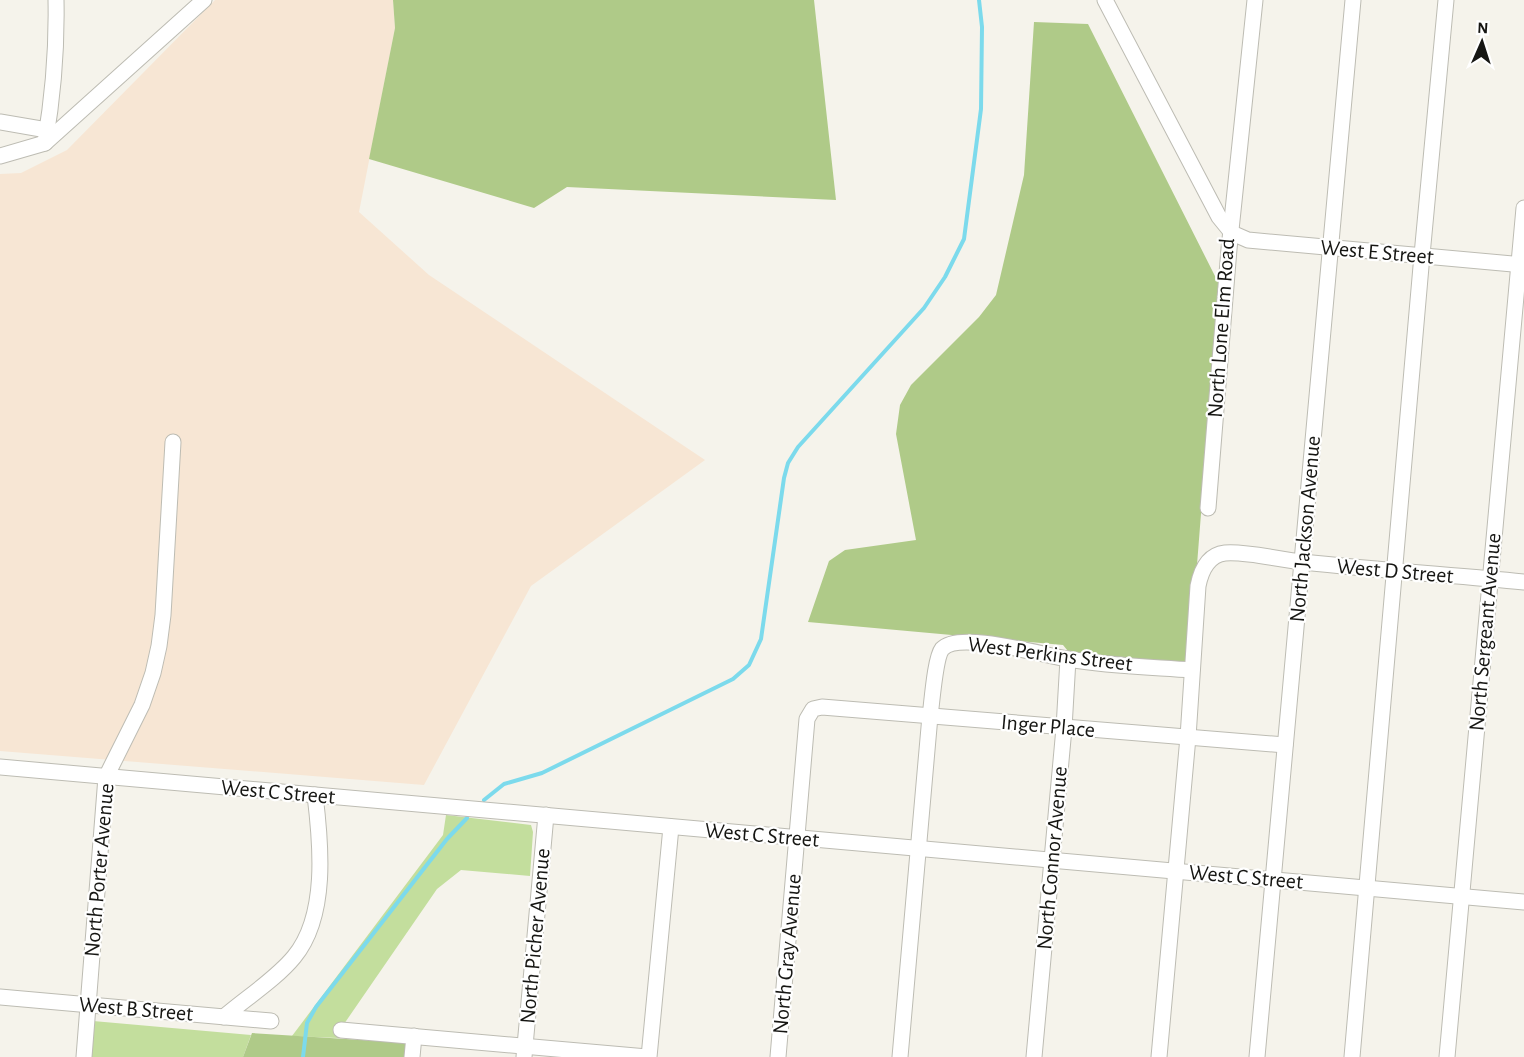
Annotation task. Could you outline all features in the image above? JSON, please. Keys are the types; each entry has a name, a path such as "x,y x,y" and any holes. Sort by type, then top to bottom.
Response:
{"street":[{"path":"46,137 57,36 56,0"},
{"path":"0,156 46,137 204,0"},
{"name":"North Lone Elm Road","path":"1105,0 1219,217 1232,233 1208,508"},
{"path":"1232,233 1255,0"},
{"name":"North Jackson Avenue","path":"1257,1057 1353,0"},
{"path":"1352,1057 1446,0"},
{"path":"0,122 46,137"},
{"name":"North Sergeant Avenue","path":"1447,1057 1521,264 1524,208"},
{"name":"West E Street","path":"1232,233 1248,240 1521,264"},
{"name":"North Porter Avenue","path":"84,1057 106,777 142,705 159,646 163,615 173,442"},
{"name":"West D Street","path":"1192,670 1201,572 1208,562 1224,553 1524,582"},
{"name":"West Perkins Street","path":"930,716 939,655 941,649 948,644 979,643 1013,646 1068,659 1192,670"},
{"name":"North Connor Avenue","path":"1034,1057 1064,728 1068,659"},
{"path":"1159,1057 1192,670"},
{"name":"Inger Place","path":"813,709 822,707 1285,745"},
{"name":"North Gray Avenue","path":"778,1057 807,719 813,709"},
{"path":"900,1057 930,716"},
{"name":"West C Street","path":"0,767 1524,902"},
{"path":"224,1017 288,964 304,941 320,884 321,849 315,795"},
{"name":"North Picher Avenue","path":"524,1052 546,815"},
{"path":"341,1030 414,1036 524,1052 648,1057 671,826"},
{"name":"West B Street","path":"0,997 272,1021"},
{"path":"412,1057 414,1036"}],"shaded area":[{"path":"215,0 393,0 395,28 359,212 429,275 705,460 531,586 424,785 0,751 0,174 21,173 67,150"}],"green space":[{"path":"393,0 814,0 836,200 567,187 534,208 369,159 395,28"},
{"path":"1034,22 1088,24 1219,284 1189,667 1072,656 1063,645 808,622 829,561 845,550 916,540 896,434 900,405 911,385 979,317 996,295 1024,175"},
{"path":"446,815 531,825 533,832 530,876 461,870 437,889 344,1024 338,1038 292,1036 443,835"},
{"path":"93,1021 251,1035 243,1057 90,1057"},
{"path":"252,1033 410,1043 408,1057 243,1057"}],"waterway":[{"path":"484,800 504,784 542,773 733,679 749,665 761,639 788,463 798,447 924,308 945,277 964,239 981,109 982,27 979,0"},
{"path":"303,1057 307,1023 316,1007 447,839 467,818"}]}
